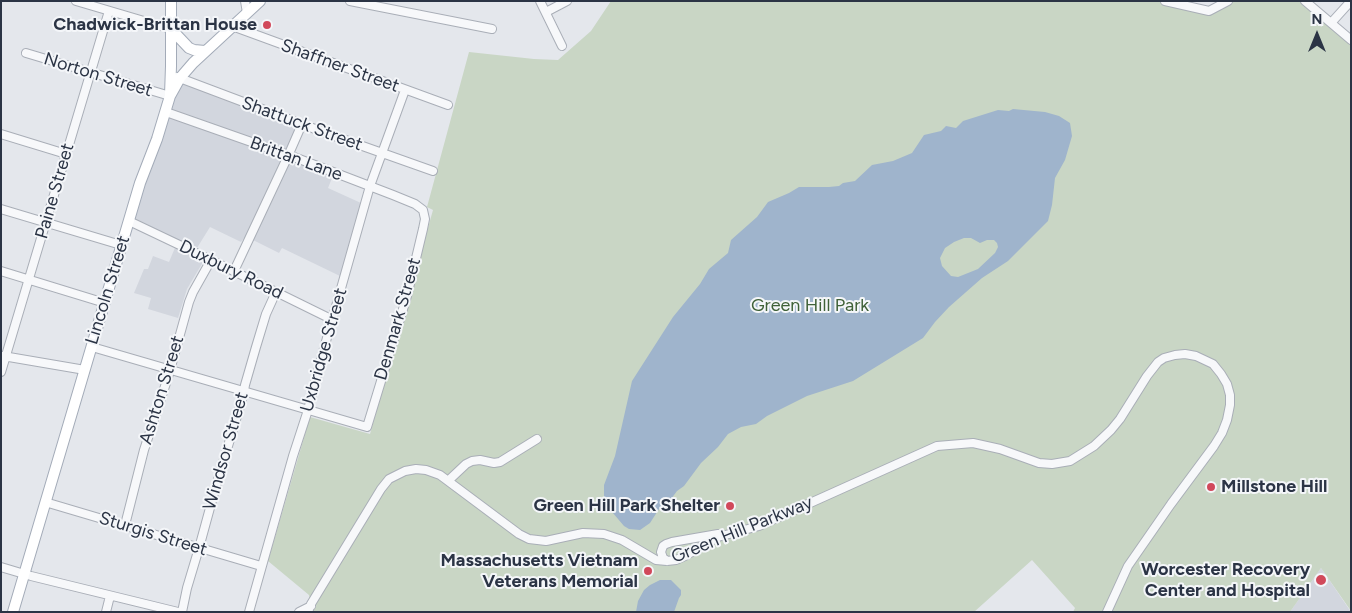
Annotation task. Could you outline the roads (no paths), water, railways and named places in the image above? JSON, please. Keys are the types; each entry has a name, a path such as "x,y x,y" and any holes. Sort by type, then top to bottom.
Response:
{"main road":[{"name":"Lincoln Street","path":"13,612 121,245 140,183 166,112 176,76 171,29 171,1"},
{"path":"176,76 260,1"},
{"path":"171,29 189,48 204,51"}],"street":[{"path":"76,1 171,29"},
{"path":"245,1 247,13"},
{"path":"350,1 492,29"},
{"path":"540,1 562,46"},
{"path":"546,12 567,1"},
{"path":"1164,1 1209,11 1228,1"},
{"path":"1305,1 1351,40"},
{"path":"1331,23 1351,1"},
{"name":"Paine Street","path":"1,372 4,356 30,280 109,11"},
{"name":"Shaffner Street","path":"232,26 448,105"},
{"name":"Norton Street","path":"26,53 170,96"},
{"name":"Shattuck Street","path":"176,76 382,154 433,171"},
{"name":"Uxbridge Street","path":"249,612 293,456 308,410 370,186 405,90"},
{"name":"Brittan Lane","path":"166,112 370,186 413,203 424,210"},
{"path":"234,271 302,124"},
{"path":"1,134 66,154"},
{"path":"1,209 121,245"},
{"name":"Denmark Street","path":"308,410 367,427 406,296 423,229 424,210"},
{"name":"Duxbury Road","path":"129,221 333,320"},
{"name":"Ashton Street","path":"125,526 140,467 193,292 211,260"},
{"path":"1,271 105,303"},
{"name":"Windsor Street","path":"180,612 266,314 276,292"},
{"path":"92,347 308,410"},
{"name":"Green Hill Parkway","path":"300,612 309,609 388,479 405,471 419,469 432,471 449,480 519,534 529,539 546,541 583,533 604,534 622,540 656,560 667,561 685,556 713,539 759,526 938,446 973,443 1000,449 1039,463 1052,464 1070,461 1094,446 1112,430 1158,362 1175,355 1196,356 1213,364 1227,384 1230,405 1227,420 1214,446 1128,566 1107,612"},
{"path":"4,356 85,370"},
{"path":"449,480 466,464 472,461 500,462 537,439"},
{"name":"Sturgis Street","path":"46,502 261,566"},
{"path":"667,561 663,558 661,552 666,544 733,532"},
{"path":"1,567 110,596 180,612"},
{"path":"106,612 110,596"}],"water":[{"path":"1013,109 1045,112 1059,116 1070,123 1072,136 1065,160 1055,178 1048,221 1008,261 982,278 949,307 923,338 853,381 807,396 767,416 756,424 741,427 728,434 718,447 701,463 684,486 659,509 650,523 640,530 629,529 624,526 607,506 604,499 604,485 615,456 632,381 673,317 700,284 709,269 728,253 731,240 757,217 768,202 799,187 839,186 843,183 855,181 872,165 893,161 912,153 924,135 941,131 946,126 956,128 963,121 998,110 1009,111","holes":["964,238 971,238 980,243 994,240 998,247 995,253 978,269 958,277 951,276 942,266 940,258 945,248"]},
{"path":"660,580 671,580 681,590 681,595 674,612 636,612 638,601 644,590"}],"place":[{"name":"Chadwick-Brittan House","path":"267,25"},
{"name":"Millstone Hill","path":"1211,487"},
{"name":"Green Hill Park Shelter","path":"730,506"},
{"name":"Massachusetts Vietnam Veterans Memorial","path":"648,571"},
{"name":"Worcester Recovery Center and Hospital","path":"1321,580"}],"park label":[{"name":"Green Hill Park","path":"810,306"}]}
